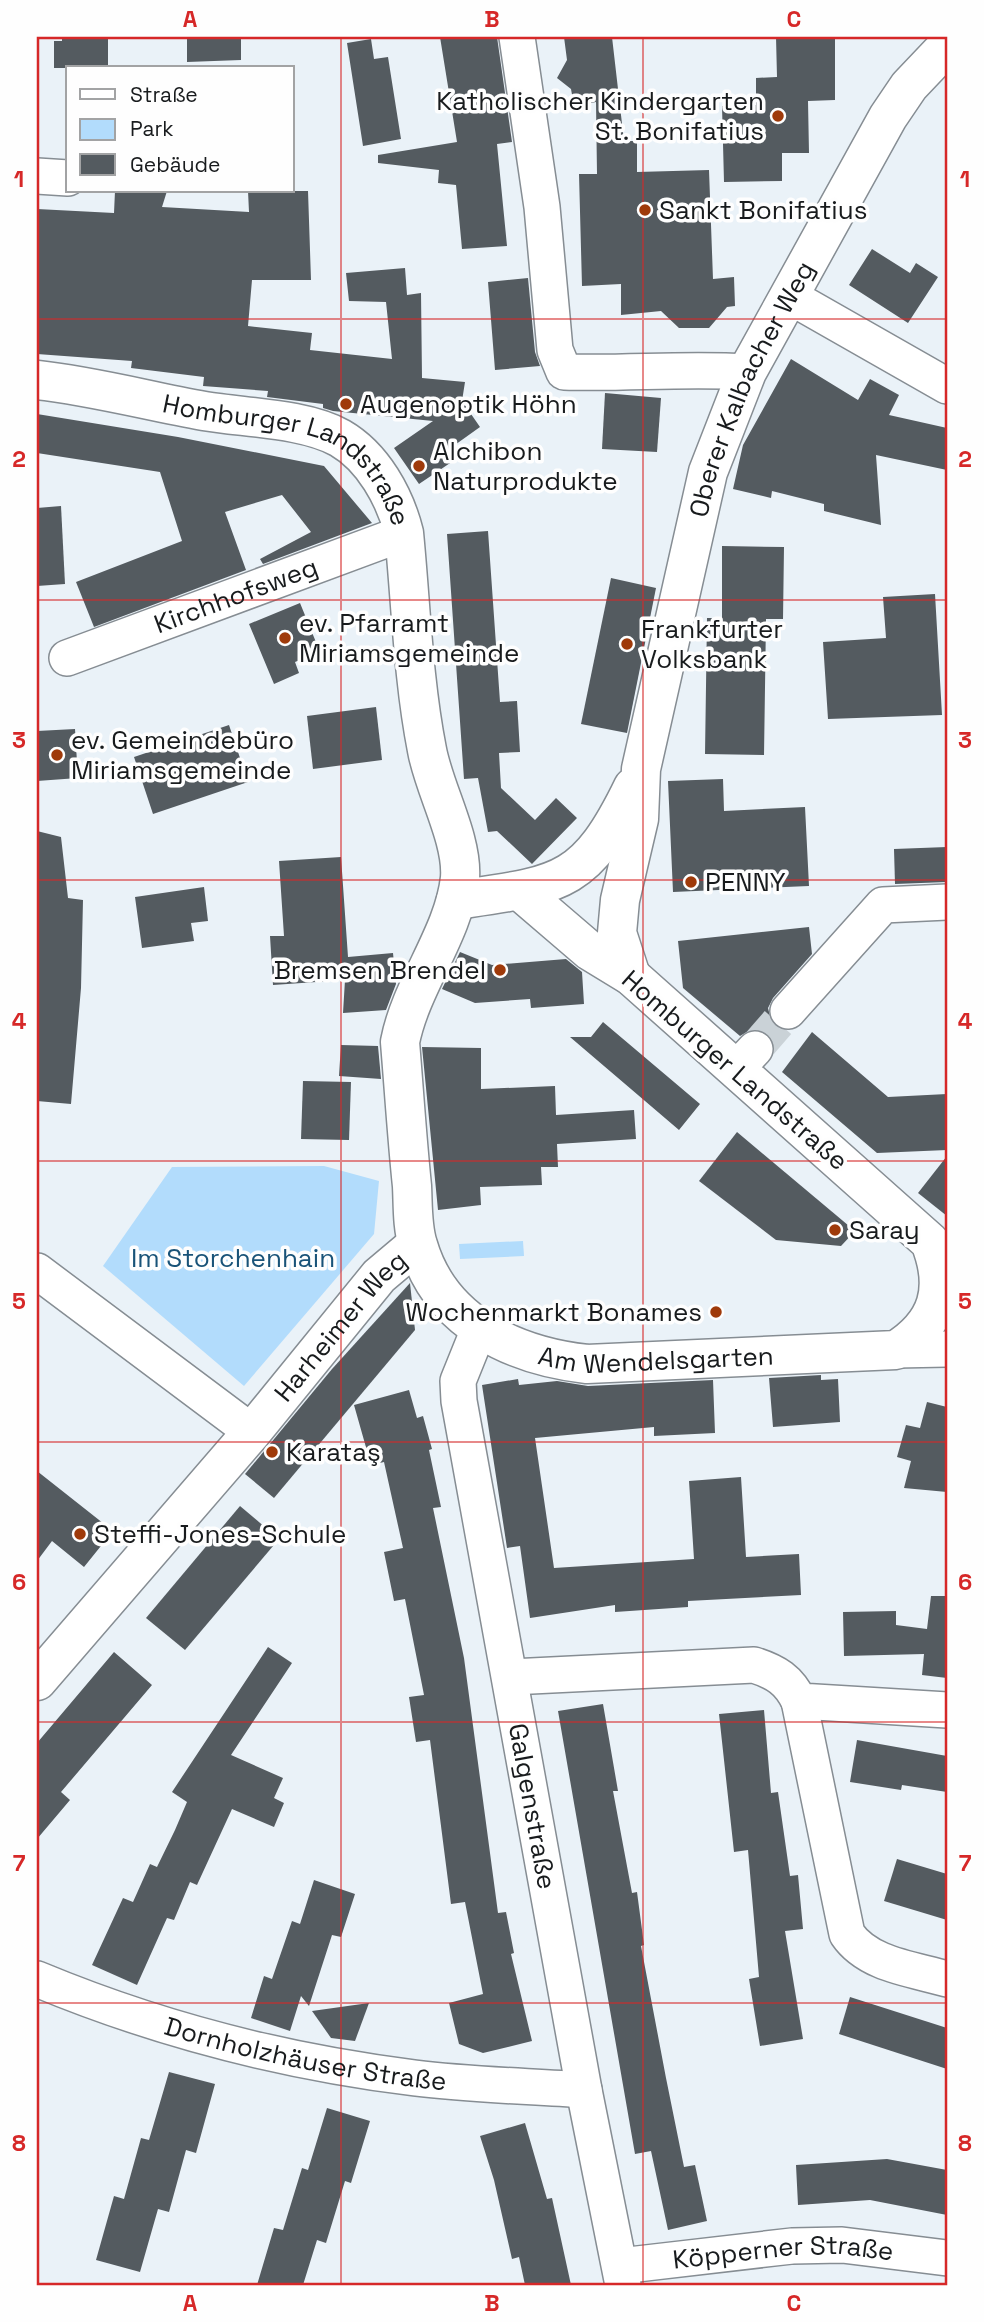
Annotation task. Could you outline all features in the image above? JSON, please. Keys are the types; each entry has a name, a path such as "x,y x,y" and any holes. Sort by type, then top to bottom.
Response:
{"street":[{"path":"517,37 542,207 555,350 564,372 615,374 689,368 747,372"},
{"name":"Oberer Kalbacher Weg","path":"631,976 617,933 620,900 639,819 641,769 708,472 747,372 888,117 909,86 947,46"},
{"path":"37,176 66,177"},
{"path":"789,296 947,386"},
{"name":"Homburger Landstraße","path":"37,380 81,385 205,411 313,428 340,438 362,456 383,482 398,509 404,533 426,748 457,848 460,875 456,900"},
{"name":"Kirchhofsweg","path":"67,658 404,533"},
{"name":"Oberer Kalbacher Weg","path":"456,900 544,885 581,866 614,825 641,769"},
{"name":"Homburger Landstraße","path":"520,891 590,951 631,976 745,1059 939,1247"},
{"name":"Harheimer Weg","path":"37,1681 253,1432 379,1276 417,1244 400,1042 405,1017 456,900"},
{"path":"788,1011 883,905 947,902"},
{"name":"Am Wendelsgarten","path":"417,1244 429,1275 451,1304 479,1329 524,1353 553,1360 587,1364 947,1349"},
{"path":"896,1350 915,1338 936,1303 940,1285 939,1247"},
{"path":"37,1271 253,1432"},
{"name":"Galgenstraße","path":"479,1329 458,1381 459,1401 584,2090 622,2276"},
{"path":"511,1677 754,1665 773,1671 791,1684 799,1701 846,1934 856,1948 873,1957 947,1979"},
{"path":"799,1701 947,1710"},
{"name":"Dornholzhäuser Straße","path":"37,1979 109,2010 258,2050 416,2078 584,2090"},
{"name":"Köpperner Straße","path":"622,2276 792,2246 842,2245 947,2258"}],"green space":[{"name":"Im Storchenhain","path":"324,1166 379,1181 374,1234 244,1386 103,1266 172,1167"},
{"path":"523,1241 524,1256 460,1259 459,1244"}],"building":[{"path":"62,37 108,37 108,66 54,68 54,41 62,41"},
{"path":"187,37 241,37 241,60 187,62"},
{"path":"440,37 497,37 512,142 497,144 507,246 462,249 456,185 438,183 439,170 378,163 378,155 457,142"},
{"path":"564,37 612,37 624,141 637,141 637,172 709,170 713,279 734,277 735,306 727,307 709,328 679,328 661,311 621,315 621,284 582,286 579,174 597,174 596,102 574,106 571,89 557,78 567,60"},
{"path":"776,37 835,37 835,100 808,101 809,153 782,153 782,181 724,182 722,106 756,105 756,78 777,77"},
{"path":"371,39 374,59 388,57 401,139 363,146 347,43"},
{"path":"308,191 311,280 252,280 248,326 312,333 310,350 392,359 386,302 349,301 346,273 405,268 407,295 421,293 422,378 465,382 462,401 480,427 452,447 459,457 419,484 394,448 433,421 333,411 323,408 323,404 267,397 268,391 203,386 204,377 131,368 132,361 37,354 37,209 114,213 115,192 167,192 162,207 249,212 248,192"},
{"path":"872,249 910,273 916,263 938,277 908,323 849,285"},
{"path":"528,278 535,352 540,366 495,370 488,282"},
{"path":"791,359 858,400 870,379 899,395 889,415 947,428 947,470 876,455 881,525 824,511 824,504 772,491 771,498 733,489 743,445"},
{"path":"605,393 661,398 657,452 602,449"},
{"path":"37,414 178,437 324,466 372,523 263,564 260,559 311,532 282,495 225,512 246,570 94,627 76,582 182,541 160,472 37,453"},
{"path":"61,506 65,584 37,586 37,508"},
{"path":"488,531 500,702 517,701 520,752 499,753 501,788 535,820 556,798 577,818 532,864 497,831 488,832 478,778 464,779 447,534"},
{"path":"722,546 784,547 783,619 766,619 764,755 705,754 707,618 722,618"},
{"path":"611,578 656,588 627,733 581,724"},
{"path":"935,594 942,715 828,719 823,642 886,638 883,597"},
{"name":"ev. Pfarramt Miriamsgemeinde","path":"300,603 320,652 295,662 299,673 274,684 249,624"},
{"path":"376,707 382,760 313,769 307,716"},
{"path":"229,725 248,782 153,814 134,757"},
{"name":"ev. Gemeindebüro Miriamsgemeinde","path":"75,729 78,778 37,781 37,731"},
{"path":"723,779 724,811 805,807 809,886 673,892 668,781"},
{"path":"37,831 61,837 68,898 83,900 81,988 71,1104 37,1101"},
{"path":"947,847 947,882 895,884 894,849"},
{"path":"341,857 348,957 393,953 396,984 386,1010 343,1013 345,980 273,985 270,936 284,936 279,861"},
{"path":"204,887 208,921 191,923 194,941 142,948 135,897"},
{"path":"809,927 812,954 773,998 768,1008 771,1020 762,1031 750,1030 740,1036 683,988 678,941"},
{"path":"460,952 492,965 566,959 582,972 584,1004 531,1008 530,999 475,1003 442,989"},
{"path":"603,1022 700,1104 679,1130 570,1037 591,1037"},
{"path":"812,1032 888,1097 947,1094 947,1150 877,1153 782,1072"},
{"path":"341,1045 378,1046 381,1079 339,1076"},
{"path":"422,1047 481,1048 481,1089 555,1086 556,1115 634,1110 636,1139 557,1144 558,1167 541,1167 542,1185 480,1187 481,1205 438,1210"},
{"path":"303,1081 351,1082 349,1140 301,1139"},
{"path":"737,1132 855,1231 841,1246 776,1240 699,1181"},
{"path":"947,1156 947,1216 918,1193"},
{"path":"410,1283 415,1330 274,1498 245,1474 332,1369"},
{"path":"821,1375 821,1380 838,1379 840,1422 773,1427 769,1378"},
{"path":"518,1379 519,1385 557,1381 588,1386 713,1380 715,1433 654,1436 654,1427 535,1438 554,1568 694,1559 689,1481 741,1477 746,1557 799,1554 801,1595 688,1601 688,1607 615,1612 615,1605 530,1618 520,1546 507,1548 482,1385"},
{"path":"409,1390 417,1418 423,1416 432,1449 429,1450 441,1507 433,1508 464,1658 498,1913 506,1912 514,1953 511,1954 532,2041 483,2053 459,2044 449,2003 483,1994 465,1902 451,1904 430,1740 416,1742 409,1697 424,1695 405,1599 394,1601 384,1552 403,1548 384,1462 371,1465 354,1405"},
{"path":"927,1402 947,1407 947,1492 904,1488 911,1461 897,1457 906,1425 920,1428"},
{"path":"37,1471 113,1531 84,1567 52,1541 37,1561"},
{"path":"240,1506 279,1539 185,1650 146,1618"},
{"path":"931,1596 947,1596 947,1678 922,1675 924,1654 844,1656 843,1612 896,1611 896,1625 927,1629"},
{"path":"268,1647 292,1663 231,1755 283,1778 274,1798 284,1803 274,1827 232,1809 197,1885 190,1882 174,1920 167,1918 137,1985 92,1965 123,1898 133,1902 150,1864 157,1867 175,1830 187,1802 172,1792"},
{"path":"114,1652 152,1685 61,1792 70,1800 37,1839 37,1743"},
{"path":"603,1704 618,1791 613,1791 632,1893 637,1892 644,1945 641,1946 666,2078 684,2167 695,2165 707,2221 668,2230 651,2151 635,2154 558,1711"},
{"path":"764,1710 771,1793 778,1792 790,1876 798,1875 803,1929 785,1931 803,2039 760,2046 749,1979 759,1977 748,1850 734,1852 719,1714"},
{"path":"857,1740 947,1756 947,1792 902,1785 901,1790 850,1782"},
{"path":"897,1859 947,1874 947,1920 884,1901"},
{"path":"314,1880 355,1894 341,1937 332,1935 309,2006 301,1996 290,2031 251,2018 264,1976 272,1979 292,1921 300,1924"},
{"path":"850,1997 947,2028 947,2069 839,2034"},
{"path":"369,2003 355,2041 331,2038 312,2011"},
{"path":"169,2072 215,2084 196,2153 186,2150 169,2212 158,2209 140,2272 96,2260 114,2196 124,2199 141,2138 149,2140"},
{"path":"327,2108 370,2121 351,2183 345,2181 326,2243 317,2240 303,2285 257,2285 274,2228 283,2230 302,2168 308,2170"},
{"path":"525,2123 547,2199 552,2198 571,2285 525,2285 519,2257 512,2259 494,2180 480,2136"},
{"path":"887,2159 947,2170 947,2215 870,2200 798,2205 796,2165"}],"tunnel":[{"path":"755,1049 788,1011"}],"place":[{"name":"Katholischer Kindergarten St. Bonifatius","path":"778,116"},
{"name":"Sankt Bonifatius","path":"645,210"},
{"name":"Augenoptik Höhn","path":"346,404"},
{"name":"Alchibon Naturprodukte","path":"419,466"},
{"name":"ev. Pfarramt Miriamsgemeinde","path":"285,638"},
{"name":"Frankfurter Volksbank","path":"627,644"},
{"name":"ev. Gemeindebüro Miriamsgemeinde","path":"57,755"},
{"name":"PENNY","path":"691,882"},
{"name":"Bremsen Brendel","path":"500,970"},
{"name":"Saray","path":"835,1230"},
{"name":"Wochenmarkt Bonames","path":"716,1312"},
{"name":"Karataş","path":"272,1452"},
{"name":"Steffi-Jones-Schule","path":"80,1534"}]}
